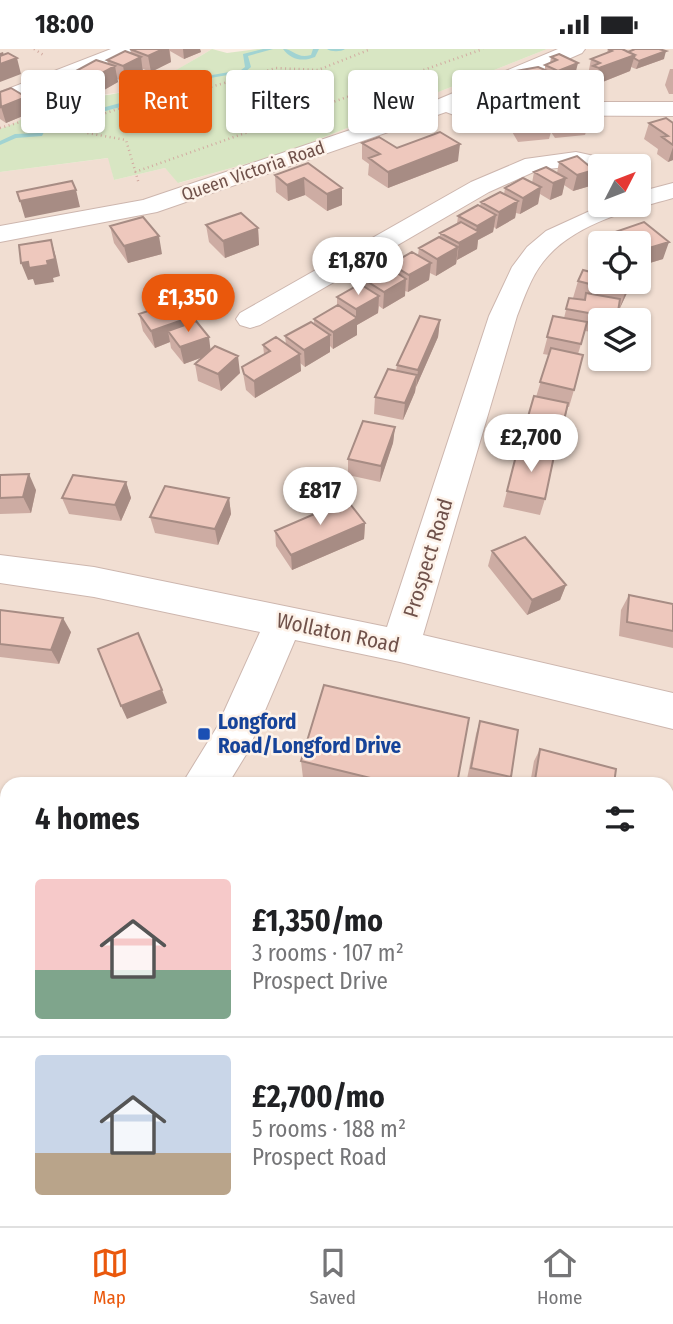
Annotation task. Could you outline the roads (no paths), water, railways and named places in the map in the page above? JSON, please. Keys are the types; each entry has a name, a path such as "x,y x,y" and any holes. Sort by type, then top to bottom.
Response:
{"street":[{"path":"0,89 102,49"},
{"path":"0,100 129,49"},
{"name":"Queen Victoria Road","path":"438,108 575,49"},
{"path":"438,109 673,109"},
{"name":"Queen Victoria Road","path":"0,234 146,207 364,133"},
{"path":"250,319 480,187 533,164 576,159 588,162"},
{"name":"Prospect Road","path":"400,646 503,316 520,278 536,252 580,222 592,217"},
{"name":"Wollaton Road","path":"0,569 94,582 400,646 673,711"},
{"path":"208,777 232,740 284,622"}],"waterway":[{"path":"0,143 15,136 40,135 44,125 55,114 70,110 98,111 124,104 145,105 179,90 191,80 243,71 248,67 245,55 270,49"},
{"path":"286,49 301,58 313,56 316,49"},
{"path":"330,49 342,49"}],"place":[{"name":"Longford Road/Longford Drive","path":"204,734"}]}
